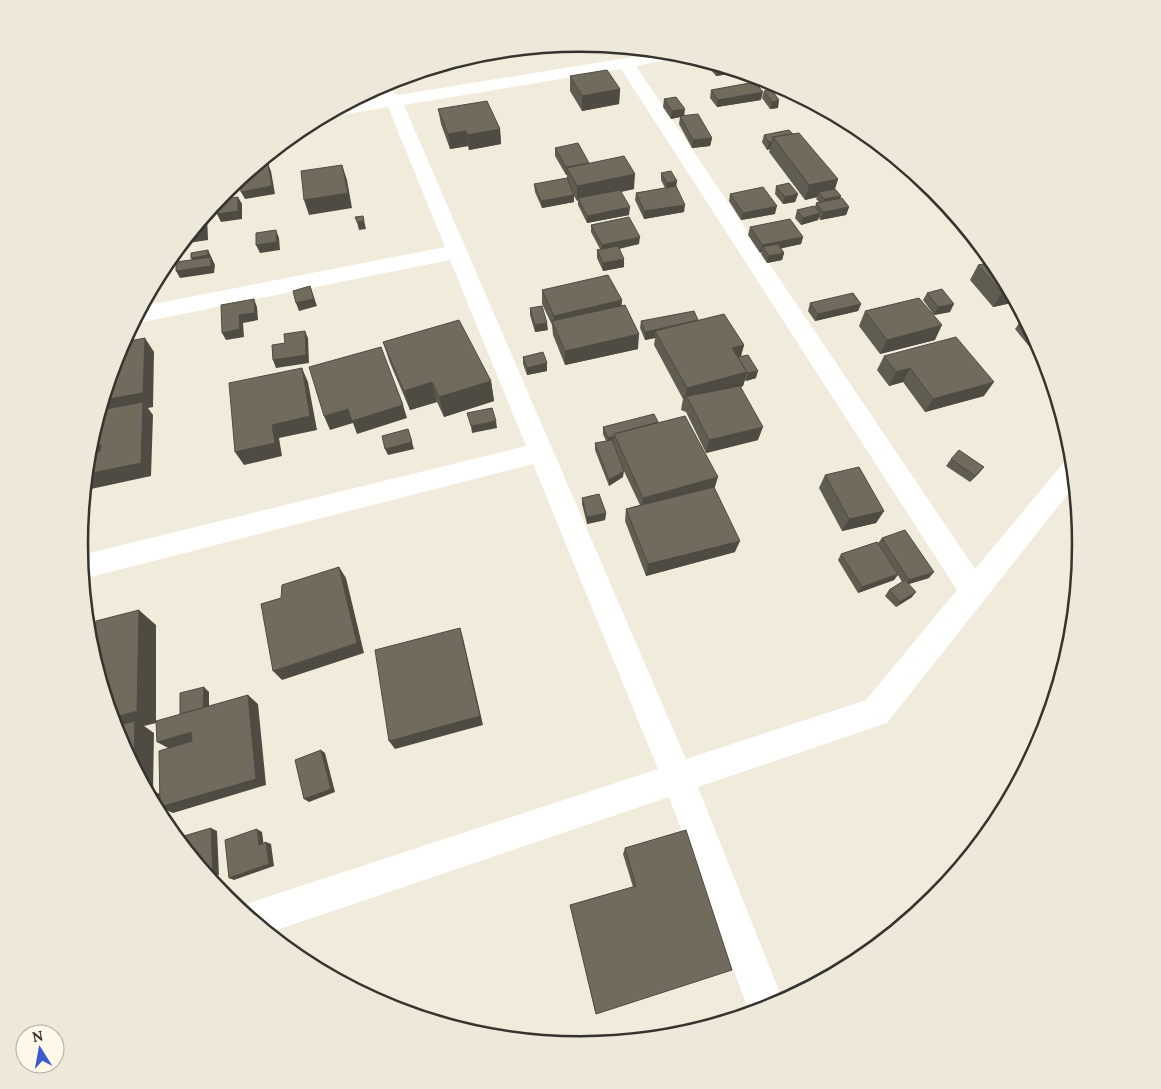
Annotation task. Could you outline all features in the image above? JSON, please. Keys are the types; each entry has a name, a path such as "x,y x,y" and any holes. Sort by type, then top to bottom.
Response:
{"street":[{"path":"371,99 385,95 656,59"},
{"path":"626,64 974,592"},
{"path":"385,95 457,252 678,778 764,1001"},
{"path":"146,313 457,252"},
{"path":"89,565 541,452"},
{"path":"260,917 876,712 1067,476"}],"building":[{"path":"607,70 620,89 582,96 570,76"},
{"path":"750,83 758,86 763,92 718,100 711,90"},
{"path":"768,90 773,92 779,100 772,102 764,91"},
{"path":"676,97 685,109 672,111 664,99"},
{"path":"487,101 500,129 467,135 466,131 448,134 438,109"},
{"path":"698,114 712,138 693,140 680,116"},
{"path":"789,130 793,134 773,137 772,142 769,142 764,135"},
{"path":"799,133 838,179 809,185 773,137"},
{"path":"578,143 589,163 566,167 555,148"},
{"path":"624,156 635,174 577,186 567,168"},
{"path":"268,165 272,186 241,192 241,190"},
{"path":"342,165 348,193 304,200 301,171"},
{"path":"671,171 677,181 667,183 661,173"},
{"path":"567,178 574,195 541,201 534,184"},
{"path":"789,183 798,194 785,197 776,186"},
{"path":"676,186 685,205 644,211 636,193"},
{"path":"763,187 777,206 743,213 730,194"},
{"path":"835,189 841,196 824,199 819,192"},
{"path":"620,190 630,207 587,216 578,198"},
{"path":"238,197 238,211 217,214 217,214 232,198"},
{"path":"842,198 849,207 823,212 816,203"},
{"path":"814,206 820,213 803,218 797,210"},
{"path":"363,216 364,221 357,222 355,217"},
{"path":"629,217 640,237 602,245 591,225"},
{"path":"790,219 803,237 762,245 750,227"},
{"path":"276,230 277,242 256,245 256,233"},
{"path":"778,244 784,253 769,256 763,247"},
{"path":"618,246 624,259 603,263 597,250"},
{"path":"208,250 208,255 191,258 191,253"},
{"path":"211,257 211,266 176,271 178,262"},
{"path":"985,264 1003,293 1002,293 978,265"},
{"path":"608,275 622,300 554,316 542,290"},
{"path":"310,286 314,299 296,303 293,291"},
{"path":"942,289 954,304 938,307 927,293"},
{"path":"853,293 861,304 818,314 810,303"},
{"path":"919,298 942,325 887,340 865,311"},
{"path":"254,299 255,313 239,315 240,329 222,333 221,305"},
{"path":"625,305 639,334 565,351 552,321"},
{"path":"542,306 547,323 535,325 530,308"},
{"path":"694,311 698,320 645,332 641,321"},
{"path":"724,314 744,345 732,348 747,372 687,388 655,331"},
{"path":"459,320 491,381 439,397 432,382 404,391 383,342"},
{"path":"305,331 306,355 273,360 272,345 285,343 284,334"},
{"path":"956,337 994,382 933,399 910,368 896,372 884,356"},
{"path":"145,338 143,393 111,399 126,356 133,340"},
{"path":"381,347 403,405 352,421 348,409 324,416 309,367"},
{"path":"543,352 547,363 527,368 523,357"},
{"path":"748,355 758,371 748,373 738,357"},
{"path":"302,368 310,416 272,425 275,443 235,452 229,383"},
{"path":"740,386 763,427 709,440 688,399 683,397"},
{"path":"143,402 141,463 94,473 98,452 100,451 101,445 99,445 108,409"},
{"path":"492,408 496,421 471,426 467,413"},
{"path":"654,414 658,422 614,434 614,436 608,438 603,427"},
{"path":"685,416 718,477 643,498 614,434"},
{"path":"408,429 412,442 385,449 382,436"},
{"path":"612,440 624,471 609,480 595,443"},
{"path":"959,450 984,467 975,476 951,459"},
{"path":"859,467 884,511 849,519 825,475"},
{"path":"714,487 740,541 648,564 626,509"},
{"path":"599,494 606,513 587,517 582,498"},
{"path":"905,530 934,572 909,580 882,538"},
{"path":"877,542 898,574 862,587 841,554"},
{"path":"339,567 357,643 273,671 261,604 281,598 282,585"},
{"path":"905,580 916,592 900,602 889,590"},
{"path":"139,610 137,711 120,716 105,672 96,621"},
{"path":"460,628 480,716 389,741 375,650"},
{"path":"204,687 203,708 180,714 180,693"},
{"path":"248,695 256,779 164,806 160,800 159,751 192,741 191,732 157,742 156,721"},
{"path":"135,721 134,752 126,733 123,724"},
{"path":"321,750 331,789 304,799 295,760"},
{"path":"211,828 213,871 190,844 184,836"},
{"path":"257,829 259,845 266,842 269,864 229,878 225,840"},
{"path":"686,830 732,970 596,1014 570,905 636,886 625,848"}]}
